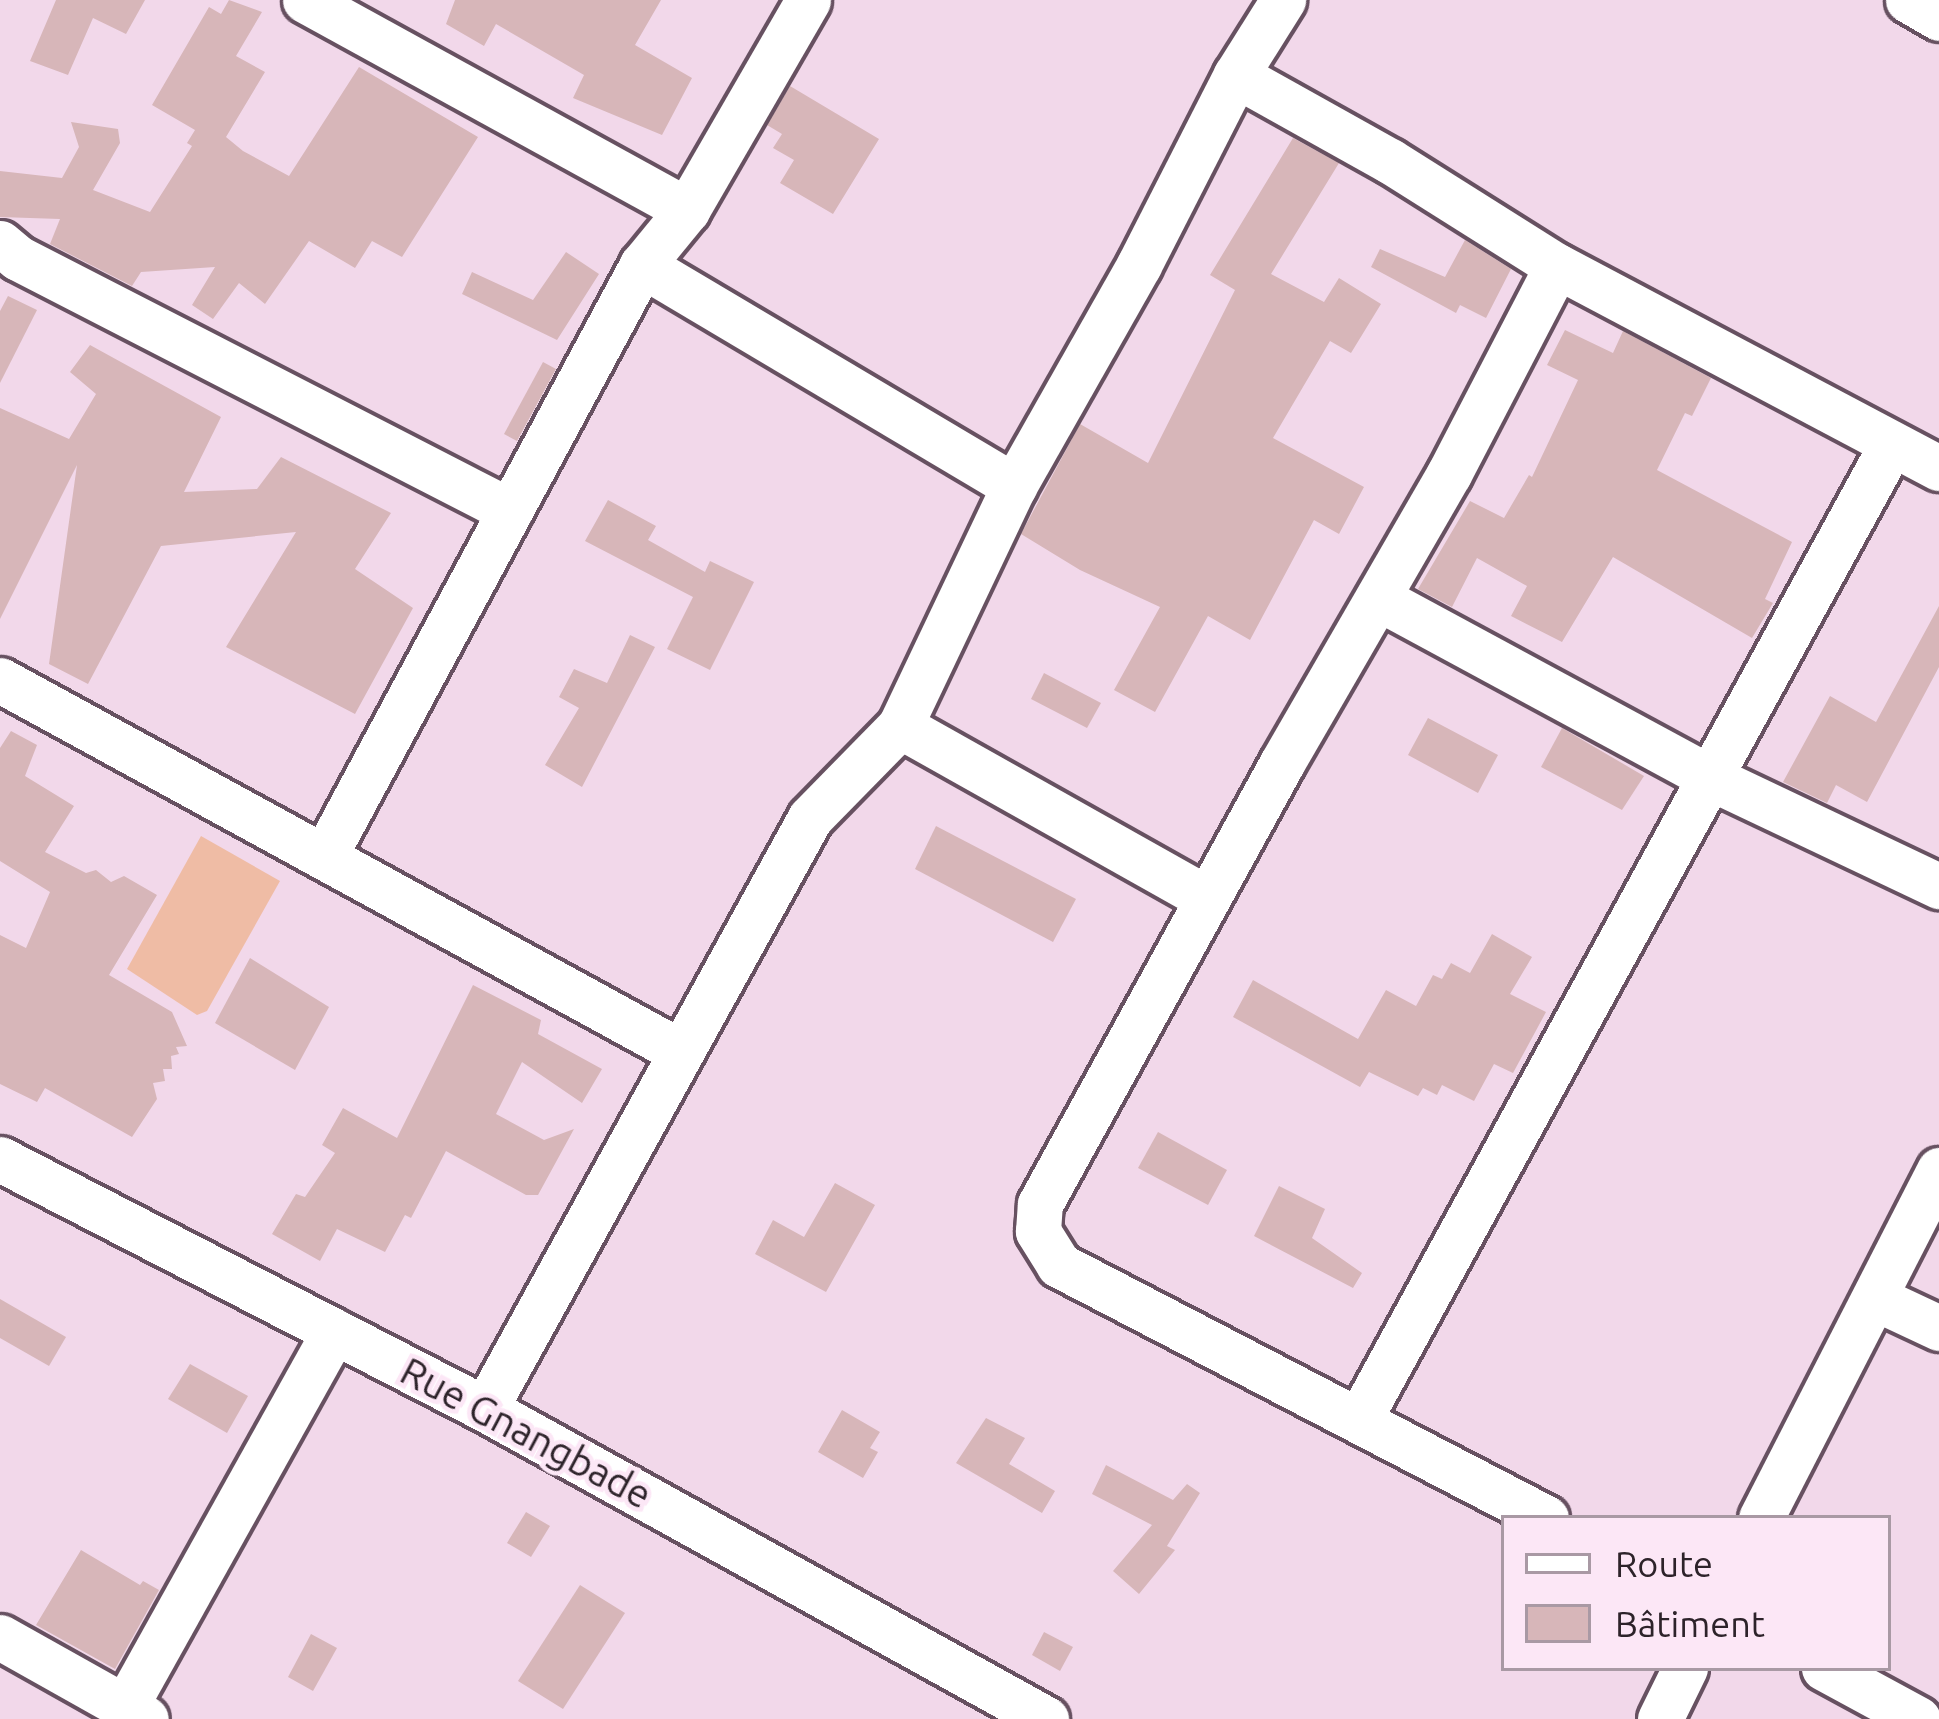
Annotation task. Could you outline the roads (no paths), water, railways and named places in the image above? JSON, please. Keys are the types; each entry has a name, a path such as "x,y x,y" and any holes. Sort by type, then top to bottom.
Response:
{"street":[{"path":"305,0 687,210"},
{"path":"324,857 641,265 687,210 808,0"},
{"path":"485,1409 810,818 900,726 1014,486 1138,266 1236,75 1283,0"},
{"path":"1908,0 1939,18"},
{"path":"1236,75 1390,161 1557,266 1891,447 1939,468"},
{"path":"0,243 18,258 510,511"},
{"path":"641,265 1014,486"},
{"path":"1540,1515 1059,1265 1038,1231 1040,1204 1557,266"},
{"path":"1360,1418 1891,447"},
{"path":"1378,598 1709,777 1939,886"},
{"path":"0,680 681,1052"},
{"path":"900,726 1207,898"},
{"name":"Rue Gnangbade","path":"0,1159 485,1409 1046,1719"},
{"path":"1763,1515 1939,1170"},
{"path":"1875,1298 1939,1328"},
{"path":"0,1637 136,1713 334,1331"},
{"path":"1660,1719 1684,1671"},
{"path":"1829,1671 1918,1719"}]}
